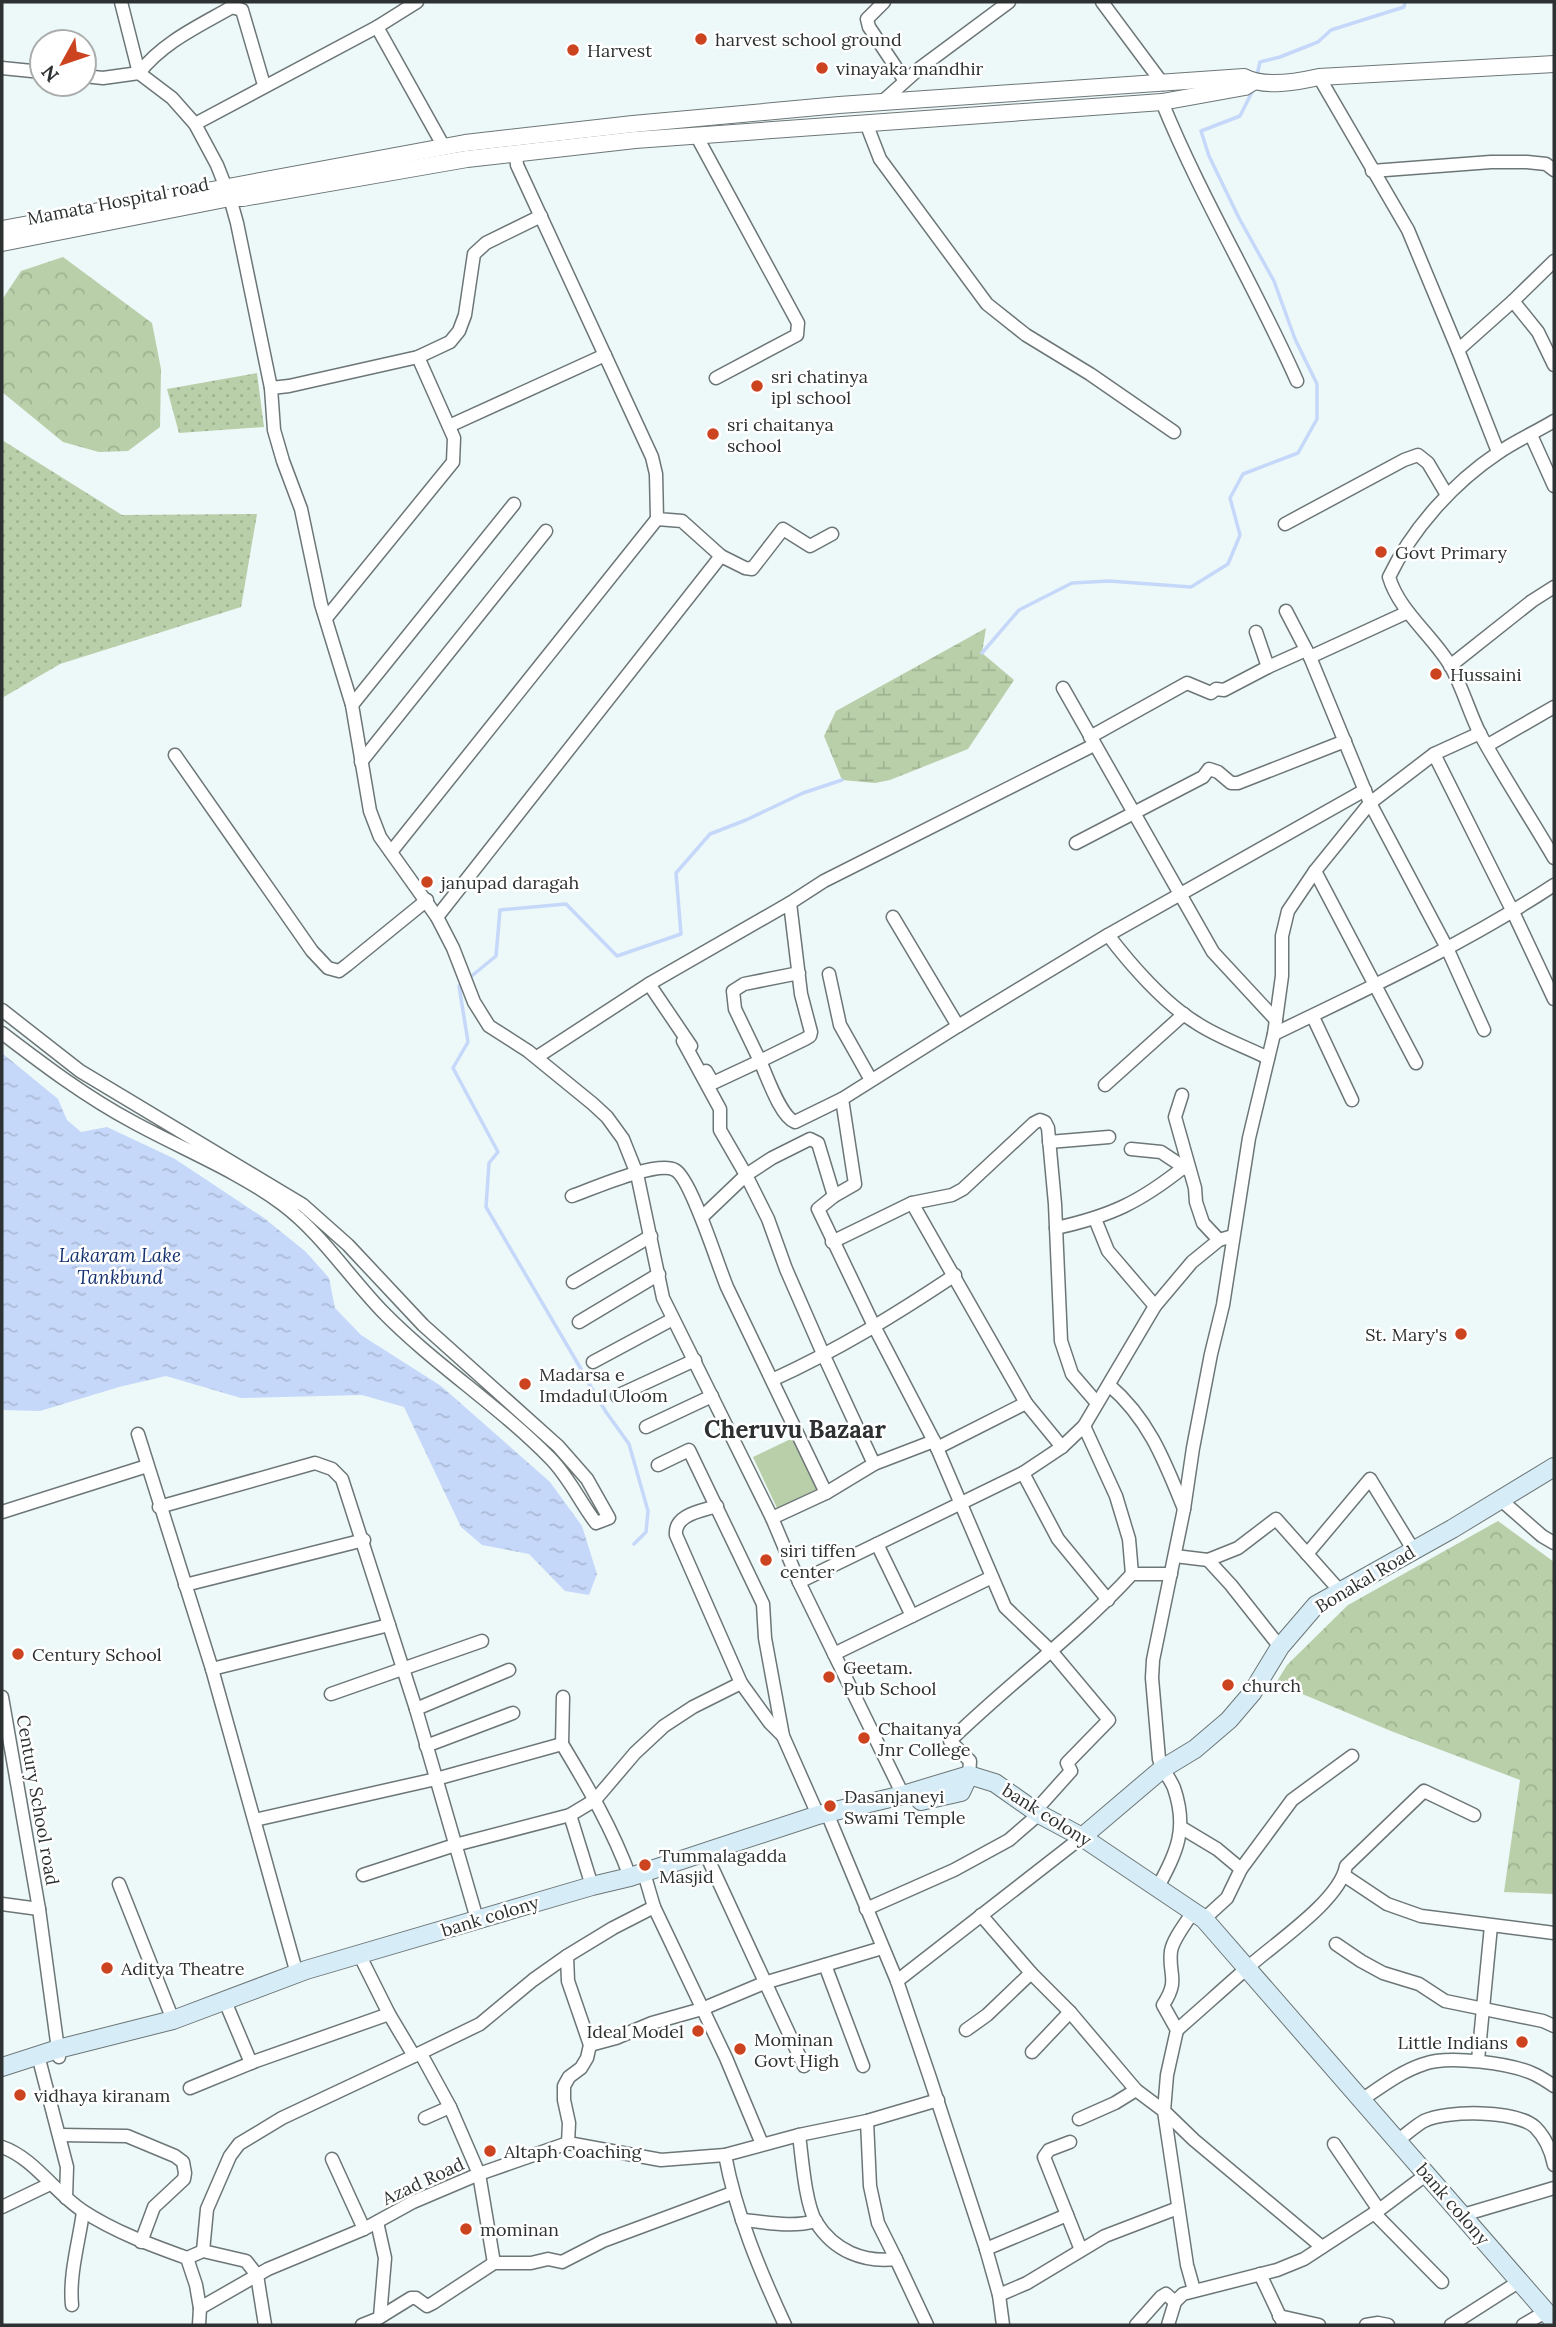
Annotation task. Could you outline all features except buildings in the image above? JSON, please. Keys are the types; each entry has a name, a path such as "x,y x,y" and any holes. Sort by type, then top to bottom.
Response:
{"main road":[{"name":"Bonakal Road","path":"1082,1837 1162,1769 1195,1749 1228,1720 1252,1693 1280,1647 1316,1605 1551,1473"},
{"name":"bank colony","path":"2,2067 173,2020 296,1974 592,1886 640,1877 825,1817 969,1775 995,1783 1082,1837 1198,1915 1363,2099 1550,2317"},
{"path":"2,2074 40,2063 59,2053 186,2021 315,1974 459,1936 640,1877 709,1861 825,1817 961,1792 969,1775"}],"street":[{"path":"121,2 139,73 172,98 195,124 216,165 234,192 237,223 271,388 274,430 302,509 321,604 352,705 370,811 380,837 437,917 453,948 474,1002 489,1026 537,1057 607,1117 623,1139 637,1174 663,1298 772,1518 799,1582 903,1795"},
{"path":"195,124 377,27 417,2"},
{"path":"884,2 867,19 869,27 905,81"},
{"path":"883,102 905,81 1009,2"},
{"path":"1102,2 1163,83"},
{"path":"98,77 139,73 153,56 169,44 232,7 246,6 264,85"},
{"path":"377,27 444,146"},
{"path":"234,192 444,146 633,124 883,102 1244,77 1253,82 1301,81 1319,77 1554,64"},
{"path":"2,68 28,71"},
{"path":"1319,77 1408,230 1498,452"},
{"path":"234,192 467,159 696,135 1162,102 1245,87 1253,82"},
{"path":"1162,102 1183,155 1270,321 1297,381"},
{"path":"866,123 880,159 987,304 1026,335 1090,374 1174,432"},
{"path":"696,135 798,323 797,335 716,378"},
{"path":"391,852 657,519 656,474 652,457 517,165 516,153"},
{"path":"1372,171 1492,162 1546,164 1554,170"},
{"name":"Mamata Hospital road","path":"2,229 234,192"},
{"name":"Mamata Hospital road","path":"2,243 234,192"},
{"path":"271,388 418,357 450,342 459,331 465,315 474,254 486,243 541,216"},
{"path":"1458,350 1554,261"},
{"path":"1513,301 1538,332 1554,365"},
{"path":"449,426 605,355"},
{"path":"327,617 453,462 454,438 418,357"},
{"path":"1554,421 1498,452 1447,495 1415,533 1389,578 1408,612 1450,666 1480,733 1554,858"},
{"path":"1531,435 1554,486"},
{"path":"1285,524 1418,455 1428,463 1447,495"},
{"path":"352,705 514,504"},
{"path":"657,519 682,521 721,556 752,569 783,529 810,546 832,534"},
{"path":"361,762 546,531"},
{"path":"437,917 721,556"},
{"path":"1450,666 1532,601 1554,587"},
{"path":"1286,611 1308,654 1370,803 1447,948 1484,1030"},
{"path":"537,1057 649,984 824,881 1092,741 1187,683 1211,692 1216,689 1224,690 1268,667 1308,654 1408,612"},
{"path":"1256,632 1268,667"},
{"path":"1063,688 1213,952 1276,1020"},
{"path":"1488,745 1554,707"},
{"path":"1158,1887 1177,1851 1182,1828 1174,1787 1159,1759 1153,1669 1184,1509 1192,1448 1223,1305 1249,1138 1274,1034 1282,976 1282,936 1288,911 1315,870 1370,803 1434,754 1480,733"},
{"path":"1076,843 1203,777 1209,769 1218,772 1231,783 1238,783 1345,741"},
{"path":"1434,754 1554,999"},
{"path":"175,755 312,951 328,968 339,971 426,900"},
{"path":"799,973 744,984 733,991 735,1009 779,1104 789,1120 795,1122 842,1098 1108,935 1365,790"},
{"path":"1315,870 1416,1063"},
{"path":"1274,1034 1313,1017 1447,948 1513,912 1554,885"},
{"path":"649,984 713,1083 810,1037 801,994 790,903"},
{"path":"893,917 958,1026"},
{"path":"1108,935 1129,962 1184,1014 1196,1023 1268,1058"},
{"path":"829,974 840,1025 870,1080"},
{"path":"2,1010 80,1071 303,1205 348,1245 423,1325 558,1446 587,1479 609,1518 596,1523 553,1461 517,1426 384,1313 308,1227 282,1204 204,1158 92,1098 55,1074 2,1033"},
{"path":"1105,1085 1184,1014"},
{"path":"1313,1017 1352,1100"},
{"path":"683,1041 720,1109 720,1130 768,1219 786,1269 874,1464"},
{"path":"1182,1095 1175,1117 1187,1169 1203,1223 1219,1240"},
{"path":"842,1098 855,1184 818,1209 832,1242 936,1444 1005,1607 1052,1652 1109,1720 1067,1763 1071,1770 1038,1812 1009,1840 954,1870 866,1909"},
{"path":"832,1242 912,1203 952,1195 963,1189 1037,1121 1047,1124 1063,1350 1072,1374 1097,1404"},
{"path":"1049,1142 1109,1137"},
{"path":"702,1217 746,1175 810,1139 818,1143 834,1196"},
{"path":"1131,1149 1161,1152 1187,1169"},
{"path":"572,1196 658,1168 674,1169 680,1175 702,1217 722,1277 826,1493"},
{"path":"1056,1228 1095,1219 1134,1202 1187,1169"},
{"path":"912,1203 1026,1403 1062,1447"},
{"path":"1095,1219 1108,1251 1155,1306"},
{"path":"573,1282 651,1236"},
{"path":"799,1582 1023,1474 1062,1447 1084,1426 1155,1306 1192,1262 1219,1240 1233,1236"},
{"path":"579,1322 659,1274"},
{"path":"772,1380 875,1328 955,1275"},
{"path":"593,1362 673,1319"},
{"path":"617,1396 695,1360"},
{"path":"1109,1385 1128,1401 1149,1429 1184,1509"},
{"path":"646,1427 712,1396"},
{"path":"772,1518 826,1493 874,1464 936,1444 1026,1403"},
{"path":"969,1775 970,1761 950,1741 987,1705 1052,1652 1108,1600 1132,1573 1129,1539 1116,1496 1084,1426"},
{"path":"138,1434 212,1669 296,1974"},
{"path":"657,1465 689,1450 763,1604 765,1638 783,1736 825,1817 897,1981 986,2249 999,2295 1003,2325"},
{"path":"159,1507 315,1463 332,1469 342,1479 404,1669 477,1919"},
{"path":"2,1512 147,1466"},
{"path":"1023,1474 1058,1539 1108,1600"},
{"path":"1307,1554 1370,1479 1414,1551"},
{"path":"1501,1500 1542,1536 1554,1543"},
{"path":"717,1506 681,1519 675,1528 676,1535 741,1683 770,1723 783,1736"},
{"path":"1175,1556 1208,1560 1238,1548 1276,1519 1340,1591"},
{"path":"185,1585 364,1540"},
{"path":"877,1544 912,1616"},
{"path":"1208,1560 1280,1647"},
{"path":"1132,1573 1171,1574"},
{"path":"834,1654 992,1577"},
{"path":"212,1669 389,1625"},
{"path":"331,1694 482,1641"},
{"path":"416,1709 509,1670"},
{"path":"363,1875 455,1845 570,1815 595,1800 635,1753 664,1726 693,1707 741,1683"},
{"path":"563,1696 562,1744 621,1851 640,1877 726,2057 762,2144"},
{"name":"Century School road","path":"2,1697 39,1909 59,2053"},
{"path":"426,1746 513,1713"},
{"path":"255,1820 436,1779 562,1744"},
{"path":"1177,2030 1163,2005 1171,1993 1174,1976 1171,1950 1198,1915 1227,1898 1241,1869 1292,1800 1352,1756"},
{"path":"2,1786 15,1782"},
{"path":"1194,2290 1187,2265 1164,2111 1167,2075 1177,2030 1247,1967 1314,1913 1345,1876 1346,1866 1424,1791 1474,1815"},
{"path":"570,1815 592,1886"},
{"path":"1182,1828 1217,1849 1241,1869"},
{"path":"897,1981 1082,1837"},
{"path":"709,1861 804,2066"},
{"path":"1345,1876 1388,1905 1421,1916 1554,1933"},
{"path":"119,1884 173,2020"},
{"path":"2,1904 39,1909"},
{"path":"203,2251 207,2209 230,2156 239,2144 282,2118 480,2024 567,1956 654,1907"},
{"path":"981,1915 1031,1973 1070,2012 1136,2090 1322,2247"},
{"path":"1478,2060 1491,1926"},
{"path":"1336,1944 1372,1967 1419,1984 1444,2001 1543,2021 1554,2026"},
{"path":"590,2045 702,2009 764,1983 882,1948"},
{"path":"567,1956 569,1981 590,2045 581,2068 569,2077 565,2086 568,2143"},
{"path":"363,1962 389,2014 450,2107 480,2174 494,2263"},
{"path":"825,1965 863,2066"},
{"path":"966,2030 988,2015 1031,1973"},
{"path":"227,2006 251,2063"},
{"path":"1032,2052 1070,2012"},
{"path":"190,2088 251,2063 389,2014"},
{"path":"1363,2099 1389,2081 1425,2063 1478,2060 1534,2073 1554,2086"},
{"path":"40,2063 67,2167 66,2198"},
{"path":"1079,2119 1136,2090"},
{"name":"Azad Road","path":"200,2308 257,2275 364,2229 413,2202 480,2174 568,2143 661,2160 725,2155 799,2135 867,2121 938,2100"},
{"path":"425,2118 450,2107"},
{"path":"1398,2140 1423,2122 1442,2115 1494,2114 1533,2125 1549,2146 1554,2165"},
{"path":"867,2121 870,2186 878,2223 928,2325"},
{"path":"60,2135 127,2136 183,2162 186,2173 184,2179 154,2207 141,2242"},
{"path":"799,2135 802,2164 816,2221 845,2252 878,2261 896,2259"},
{"path":"1070,2142 1049,2150 1044,2157 1081,2250"},
{"path":"1334,2144 1377,2212 1442,2282"},
{"path":"2,2147 28,2164 83,2212 141,2242 187,2258 203,2251 246,2261 257,2275 265,2325"},
{"path":"725,2155 732,2193 785,2325"},
{"path":"332,2159 364,2229"},
{"path":"1168,2325 1175,2302 1183,2294 1277,2270 1304,2259 1377,2212 1427,2174"},
{"path":"2,2207 50,2184"},
{"path":"1463,2215 1554,2188"},
{"path":"362,2325 379,2321 411,2298 416,2298 427,2306 494,2263 531,2263 548,2259 562,2262 603,2241 732,2193"},
{"path":"999,2295 1027,2283 1105,2236 1178,2208"},
{"path":"72,2305 70,2284 76,2264 83,2212"},
{"path":"986,2249 1068,2216"},
{"path":"742,2220 781,2225 816,2221"},
{"path":"377,2222 385,2258 379,2321"},
{"path":"187,2258 196,2285 200,2308 199,2325"},
{"path":"1260,2274 1282,2320 1319,2325"},
{"path":"1451,2325 1520,2281"},
{"path":"1136,2325 1166,2294 1175,2302"},
{"path":"1523,2325 1550,2317"},
{"path":"1366,2325 1388,2325"}],"green space":[{"path":"63,257 152,323 161,369 160,427 128,451 99,452 63,442 2,392 2,300 21,271"},
{"path":"257,373 264,427 179,433 167,389"},
{"path":"2,440 122,515 257,514 241,607 60,664 2,698"},
{"path":"986,628 982,653 1014,680 968,749 890,780 875,783 842,780 824,736 836,711"},
{"path":"797,1436 821,1487 777,1508 753,1457"},
{"path":"1498,1521 1554,1562 1554,1894 1504,1892 1520,1780 1391,1731 1276,1683 1287,1665 1348,1605"}],"water":[{"name":"Lakaram Lake Tankbund","path":"2,1053 58,1099 67,1120 81,1132 107,1127 175,1159 264,1218 306,1252 329,1278 335,1308 361,1335 441,1386 550,1482 582,1526 597,1574 589,1595 565,1591 529,1554 482,1545 461,1527 404,1407 362,1395 241,1398 166,1376 40,1411 2,1410"}],"waterway":[{"path":"1257,75 1260,62 1318,42 1331,30 1404,7 1405,2"},
{"path":"982,653 1019,610 1072,583 1109,581 1191,587 1228,564 1240,535 1230,498 1243,474 1298,453 1317,419 1317,384 1295,339 1274,281 1239,218 1209,156 1201,131 1240,116 1255,86"},
{"path":"468,979 496,956 500,910 566,904 617,956 681,934 676,873 710,834 803,793 842,780"},
{"path":"462,983 459,986 468,1042 453,1068 498,1152 489,1163 486,1207 581,1369"},
{"path":"585,1377 629,1444 648,1511 646,1532 634,1544"}],"place":[{"name":"harvest school ground","path":"701,39"},
{"name":"Harvest","path":"573,50"},
{"name":"vinayaka mandhir","path":"822,68"},
{"name":"sri chatinya ipl school","path":"757,386"},
{"name":"sri chaitanya school","path":"713,434"},
{"name":"Govt Primary","path":"1381,552"},
{"name":"Hussaini","path":"1436,674"},
{"name":"janupad daragah","path":"427,882"},
{"name":"St. Mary's","path":"1461,1334"},
{"name":"Madarsa e Imdadul Uloom","path":"525,1384"},
{"name":"siri tiffen center","path":"766,1560"},
{"name":"Century School","path":"18,1654"},
{"name":"Geetam. Pub School","path":"829,1677"},
{"name":"church","path":"1228,1685"},
{"name":"Chaitanya Jnr College","path":"864,1738"},
{"name":"Dasanjaneyi Swami Temple","path":"830,1806"},
{"name":"Tummalagadda Masjid","path":"645,1865"},
{"name":"Aditya Theatre","path":"107,1968"},
{"name":"Ideal Model","path":"698,2031"},
{"name":"Little Indians","path":"1522,2042"},
{"name":"Mominan Govt High","path":"740,2049"},
{"name":"vidhaya kiranam","path":"20,2095"},
{"name":"Altaph Coaching","path":"490,2151"},
{"name":"mominan","path":"466,2229"}],"district":[{"name":"Cheruvu Bazaar","path":"795,1429"}]}
